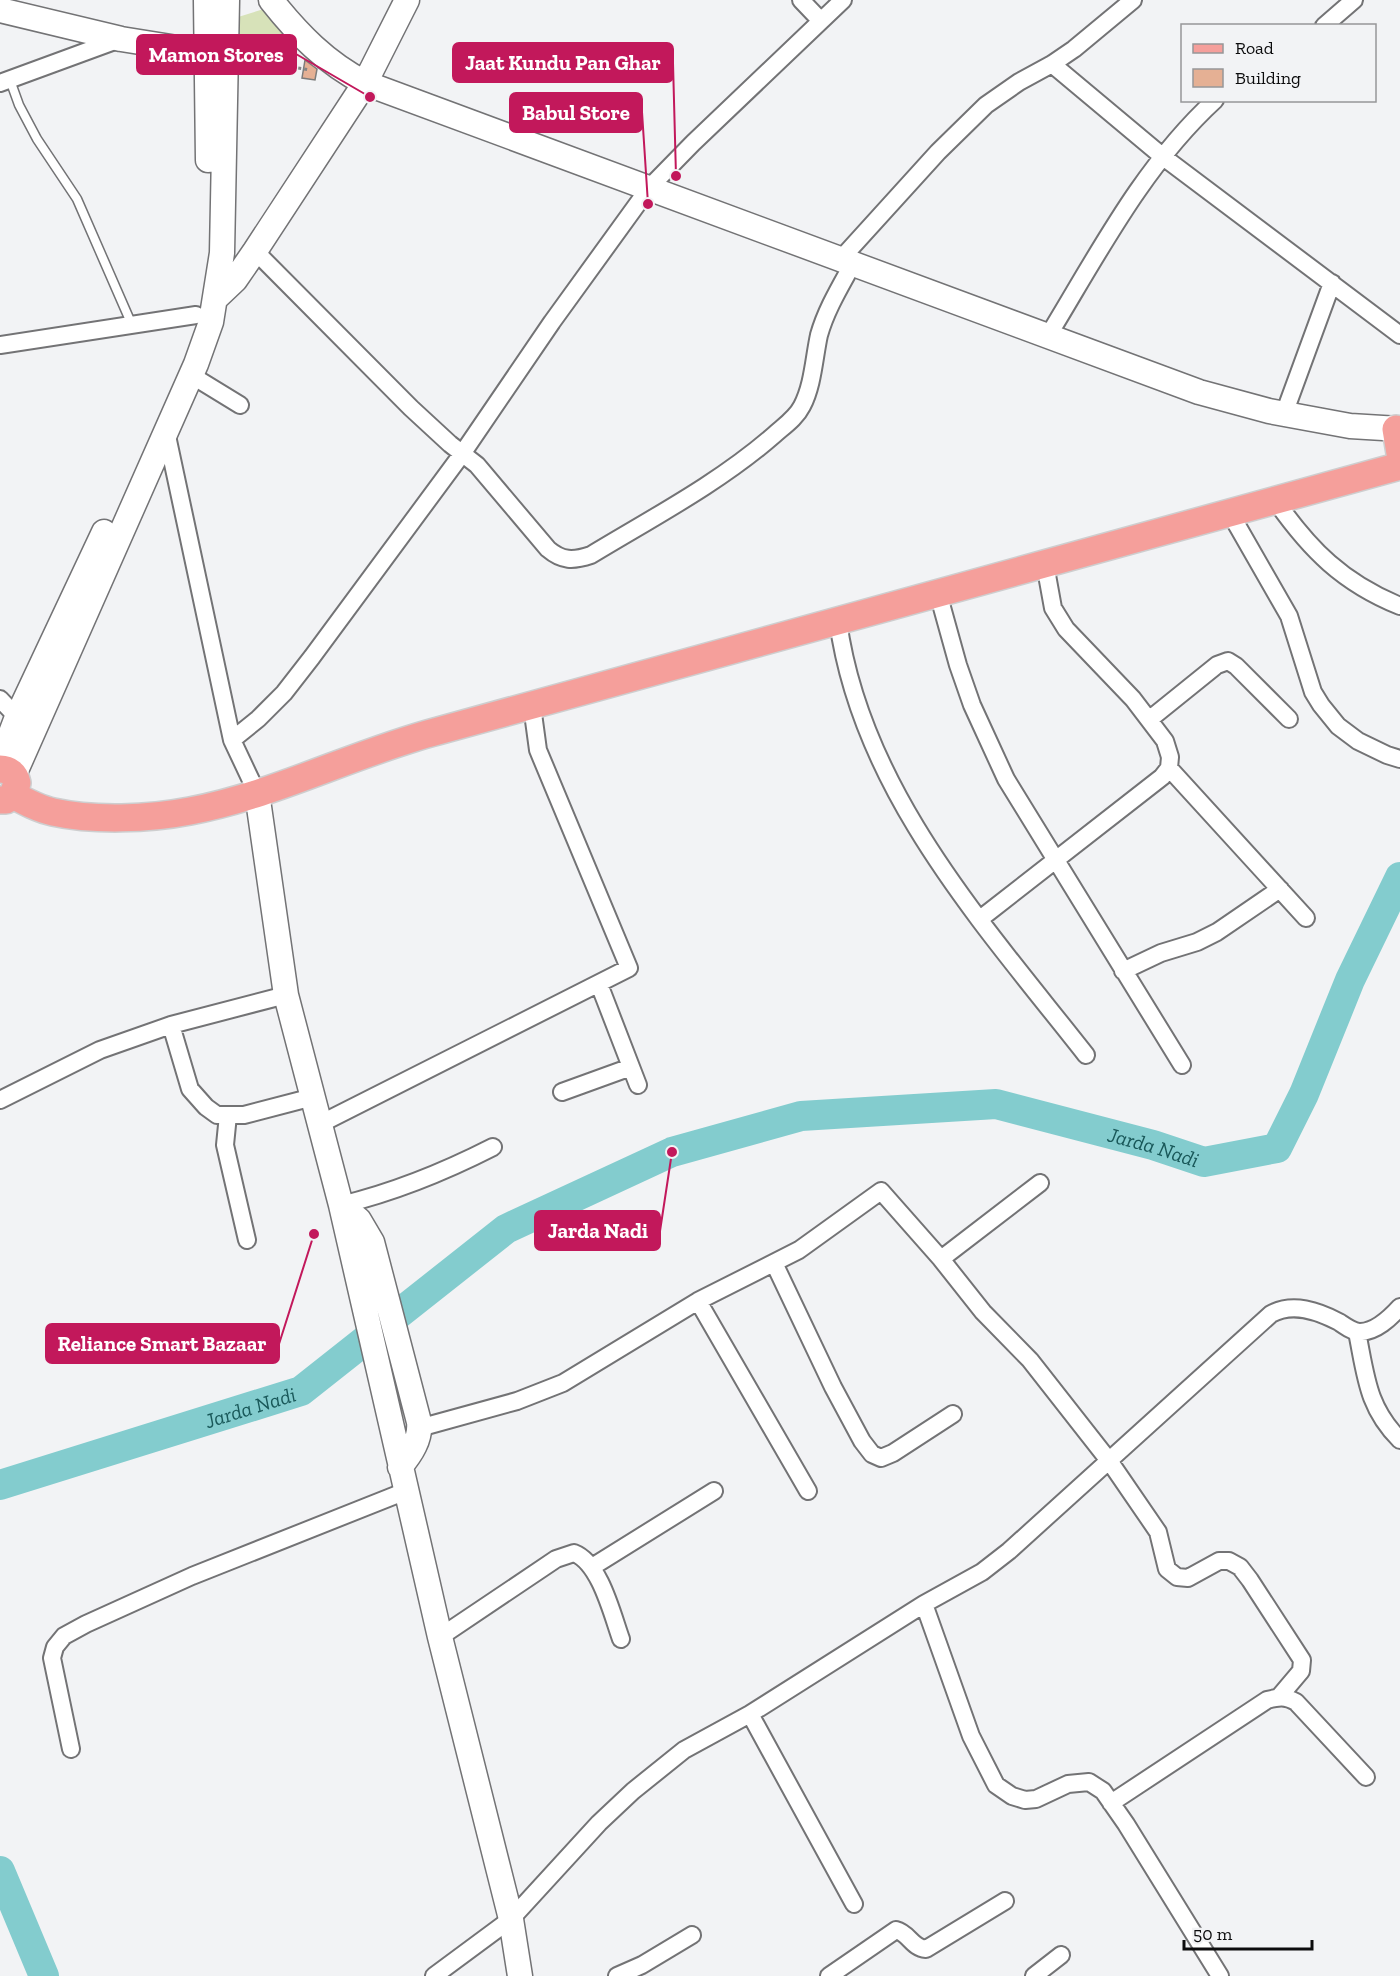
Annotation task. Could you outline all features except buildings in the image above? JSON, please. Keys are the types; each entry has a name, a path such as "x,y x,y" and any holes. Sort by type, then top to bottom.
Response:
{"main road":[{"path":"5,780 206,340 216,298 222,253 216,54 206,0"},
{"path":"5,780 17,717 176,377 196,315 207,257 216,54 227,0"},
{"path":"272,0 301,36 323,57 342,72 365,83 1199,393 1284,414 1399,437"},
{"path":"216,298 235,280 365,83 407,0"},
{"path":"0,10 121,39 216,54"},
{"path":"5,780 33,806 54,812 116,817 190,811 257,793 413,738 1400,466"},
{"path":"257,793 286,995 341,1204 440,1637 511,1919 520,1976"},
{"path":"341,1204 365,1228 376,1255 419,1425 412,1451 399,1463"}],"street":[{"path":"801,0 821,21"},
{"path":"232,740 258,719 284,693 462,454 552,322 649,188 843,0"},
{"path":"255,250 411,408 477,465 548,549 558,558 577,560 591,555 737,464 764,444 797,414 804,404 820,332 838,290 846,263 938,152 986,105 1074,49 1133,0"},
{"path":"1326,24 1354,0"},
{"path":"5,81 121,39"},
{"path":"1052,64 1162,156 1400,335"},
{"path":"1048,336 1123,213 1162,156 1213,102"},
{"path":"1284,414 1332,283"},
{"path":"0,345 196,315"},
{"path":"191,375 240,405"},
{"path":"166,430 232,740 257,793"},
{"path":"1275,500 1294,528 1346,578 1372,595 1400,606"},
{"path":"1230,513 1289,616 1313,692 1321,705 1338,726 1358,741 1400,759"},
{"path":"980,919 1162,777 1168,768 1170,757 1166,741 1150,719 1066,629 1053,608 1045,564"},
{"path":"938,593 958,665 987,740 1019,804 1182,1065"},
{"path":"838,621 842,648 865,724 890,781 925,843 980,919 1086,1055"},
{"path":"1150,719 1217,665 1228,662 1236,666 1289,719"},
{"path":"0,699 17,717"},
{"path":"320,1124 629,968 538,750 532,706"},
{"path":"1168,768 1306,918"},
{"path":"1123,971 1161,953 1217,933 1280,889"},
{"path":"598,984 638,1085"},
{"path":"0,1100 100,1050 171,1025 286,995"},
{"path":"171,1025 190,1089 206,1107 217,1115 244,1115 313,1097"},
{"path":"562,1092 631,1067"},
{"path":"228,1115 225,1145 247,1240"},
{"path":"341,1204 372,1197 432,1176 493,1147"},
{"path":"941,1259 1040,1183"},
{"path":"419,1425 517,1401 562,1383 698,1301 774,1263 816,1238 881,1191 941,1259 983,1312 1030,1360 1110,1462 1158,1532 1167,1569 1177,1577 1188,1578 1219,1562 1229,1561 1240,1568 1250,1580 1302,1660 1301,1671 1279,1697"},
{"path":"774,1263 833,1387 862,1441 872,1454 881,1458 893,1453 953,1414"},
{"path":"698,1301 808,1491"},
{"path":"434,1976 511,1919 574,1848 633,1791 684,1750 750,1714 924,1604 982,1572 1009,1551 1271,1314 1282,1308 1291,1307 1329,1317 1358,1332 1370,1330 1382,1324 1400,1307"},
{"path":"1358,1332 1364,1368 1375,1407 1386,1426 1400,1440"},
{"path":"71,1749 52,1658 55,1647 64,1636 192,1576 406,1491"},
{"path":"592,1567 714,1491"},
{"path":"440,1637 556,1559 574,1553 582,1556 592,1567 621,1639"},
{"path":"924,1604 970,1736 996,1785 1012,1796 1025,1800 1036,1799 1068,1784 1089,1782 1103,1791 1220,1976"},
{"path":"1111,1803 1268,1700 1279,1697 1296,1702 1366,1778"},
{"path":"750,1714 854,1904"},
{"path":"829,1976 896,1930 902,1931 920,1948 926,1949 1005,1901"},
{"path":"617,1976 642,1965 692,1935"},
{"path":"1034,1976 1062,1955"}],"lane":[{"path":"5,81 37,139 77,199 132,325"}],"path":[{"path":"216,54 316,71"}],"green space":[{"path":"267,8 299,46 295,51 235,46 235,18"}],"waterway":[{"name":"Jarda Nadi","path":"0,1485 301,1391 506,1229 672,1152 801,1116 996,1104 1153,1145 1204,1162 1277,1148 1304,1094 1350,980 1400,877"},
{"path":"0,1871 44,1976"}],"place":[{"name":"Mamon Stores","path":"370,97"},
{"name":"Jaat Kundu Pan Ghar","path":"676,176"},
{"name":"Babul Store","path":"648,204"},
{"name":"Jarda Nadi","path":"672,1152"},
{"name":"Reliance Smart Bazaar","path":"314,1234"}]}
